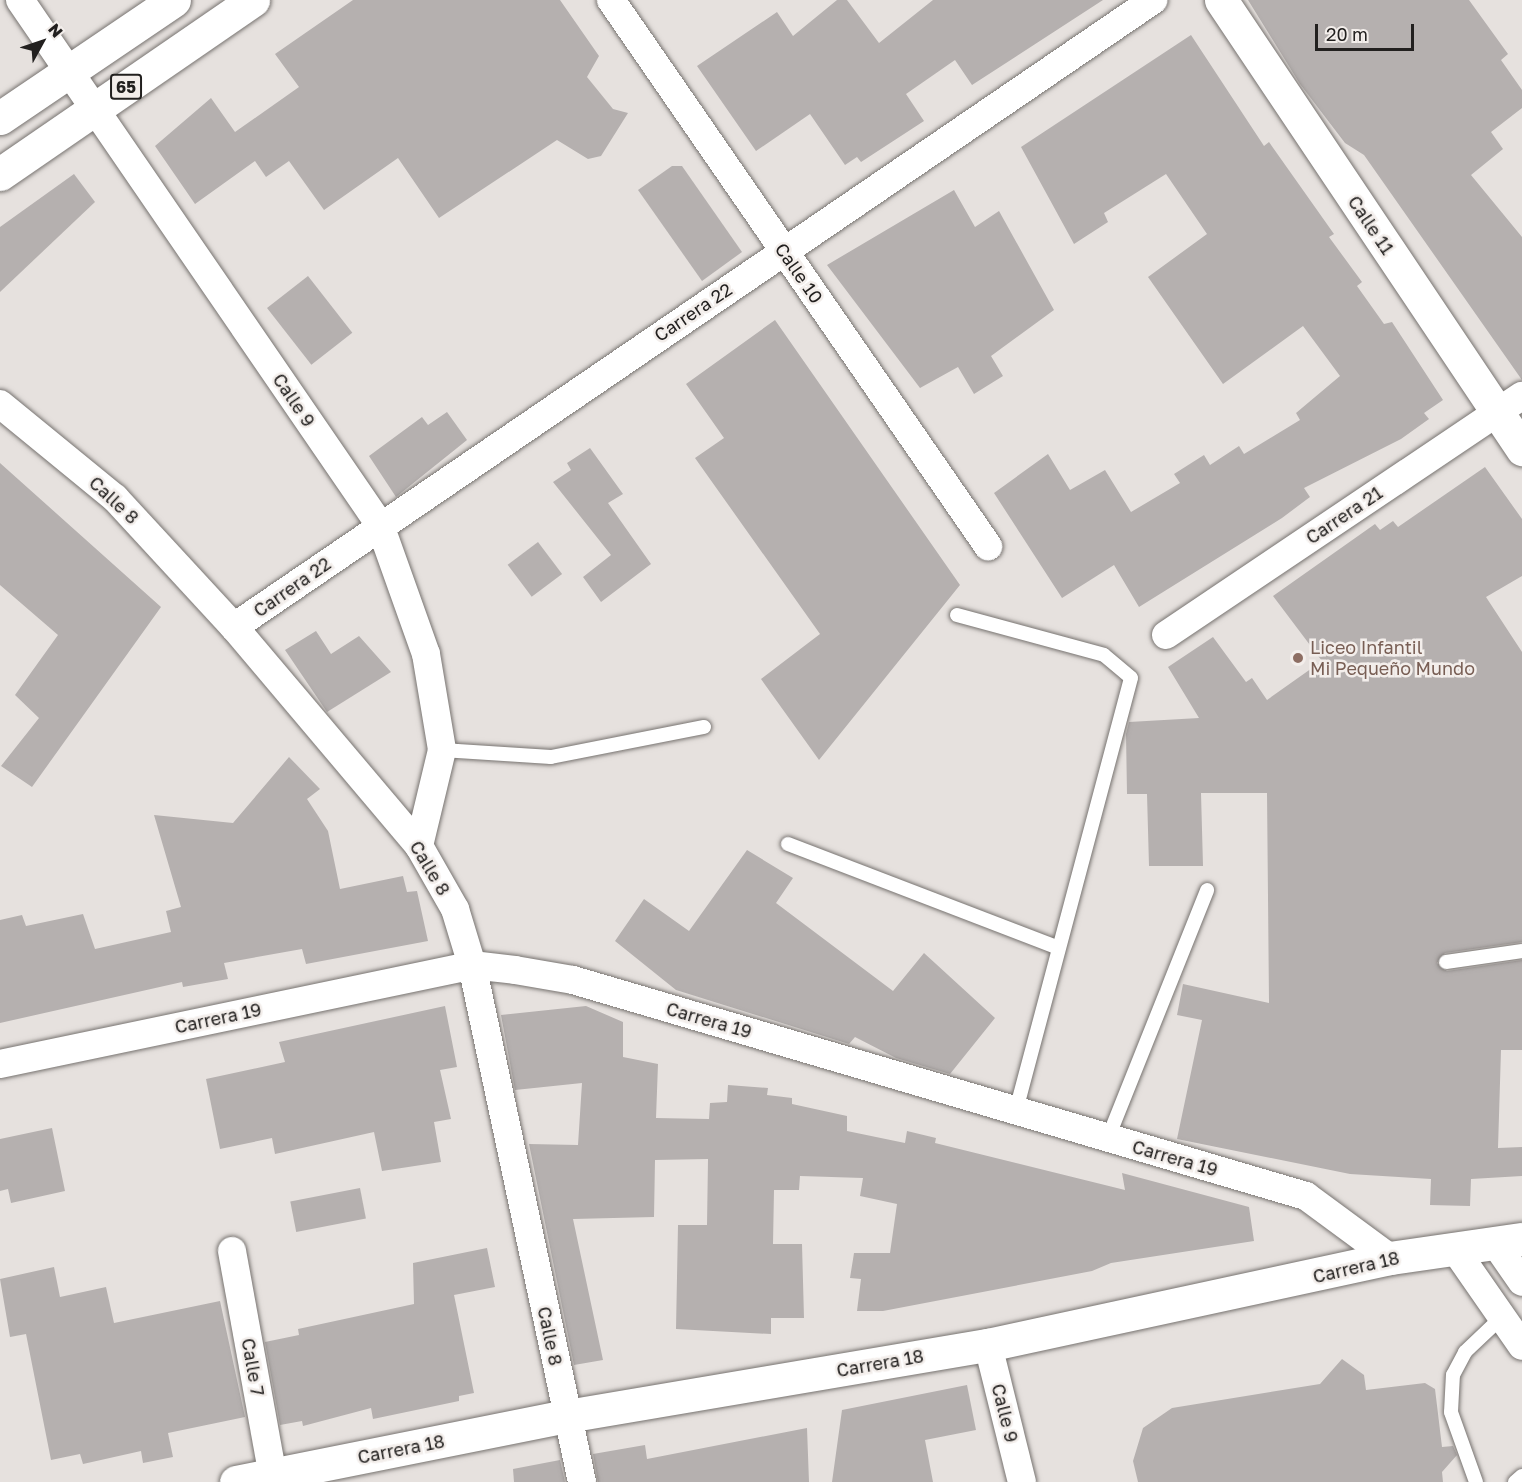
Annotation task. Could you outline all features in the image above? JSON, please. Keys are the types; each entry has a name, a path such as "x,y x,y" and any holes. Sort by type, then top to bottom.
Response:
{"street":[{"name":"Calle 9","path":"20,0 380,525 426,654 442,750 419,846"},
{"name":"65","path":"0,118 174,0"},
{"name":"65","path":"0,174 253,0"},
{"name":"Calle 10","path":"611,0 988,546"},
{"name":"Carrera 22","path":"234,627 380,525 1153,0"},
{"name":"Calle 11","path":"1221,0 1509,404 1522,449"},
{"name":"Calle 8","path":"0,404 115,498 234,627 419,846 455,909 472,965 582,1482"},
{"name":"Carrera 21","path":"1166,634 1509,404"},
{"name":"Carrera 19","path":"0,1064 472,965 573,980 1306,1196 1390,1258"},
{"name":"Carrera 18","path":"236,1482 274,1478 567,1416 988,1345 1390,1258 1508,1241"},
{"path":"1508,1241 1522,1282"},
{"path":"1454,1248 1522,1346"},
{"name":"Calle 7","path":"232,1251 274,1478"},
{"name":"Calle 9","path":"988,1345 1022,1482"}],"lane":[{"path":"957,615 1104,655 1131,678 1056,946 1016,1110"},
{"path":"442,750 551,757 704,727"},
{"path":"788,844 1056,946"},
{"path":"1108,1138 1207,890"},
{"path":"1446,962 1522,951"},
{"path":"1476,1482 1451,1412 1454,1375 1465,1352 1502,1317"},
{"path":"1515,1482 1522,1476"}],"building":[{"path":"353,0 560,0 599,56 587,77 613,109 628,113 601,156 588,159 557,140 439,218 398,158 324,210 289,161 266,177 255,161 195,204 155,146 211,98 235,132 299,87 275,54"},
{"path":"837,0 847,0 879,43 933,0 1103,0 972,85 955,60 906,94 924,121 861,162 857,157 845,165 810,114 756,151 697,66 777,12 793,36"},
{"path":"1248,0 1469,0 1508,54 1501,60 1522,90 1522,108 1491,132 1503,149 1471,175 1522,237 1522,380 1364,155 1345,143 1300,84"},
{"path":"1191,35 1264,146 1269,142 1334,234 1329,237 1362,282 1357,286 1384,324 1392,322 1443,400 1424,413 1429,419 1401,439 1304,488 1310,497 1282,518 1139,607 1114,565 1062,598 994,493 1048,454 1070,490 1105,470 1131,512 1180,483 1174,474 1204,455 1210,465 1239,446 1244,454 1300,420 1296,413 1340,376 1303,326 1223,384 1148,277 1207,234 1166,174 1104,213 1108,222 1074,244 1021,147"},
{"path":"672,166 682,166 742,252 702,281 638,190"},
{"path":"74,174 95,202 0,292 0,227"},
{"path":"954,190 975,227 999,211 1054,310 991,356 1003,376 974,394 958,367 920,388 827,265"},
{"path":"308,276 352,333 311,365 267,308"},
{"path":"775,320 960,585 819,760 761,679 820,634 695,458 724,438 686,384"},
{"path":"447,412 467,440 396,497 369,456 422,417 428,425"},
{"path":"590,448 623,494 608,503 651,564 601,602 583,577 611,555 553,482 571,470 567,463"},
{"path":"0,463 161,607 32,787 1,766 39,718 15,695 58,635 0,585"},
{"path":"1485,467 1522,519 1522,576 1486,597 1522,652 1522,942 1445,953 1437,963 1447,971 1522,960 1522,1050 1501,1050 1498,1148 1522,1147 1522,1176 1471,1179 1470,1206 1430,1205 1431,1179 1350,1174 1177,1139 1202,1020 1177,1015 1183,984 1269,1003 1267,793 1201,793 1203,866 1149,866 1147,794 1127,794 1126,734 1129,722 1199,718 1168,667 1213,637 1246,682 1252,678 1267,700 1322,661 1273,596 1375,524 1380,530 1393,521 1398,527"},
{"path":"538,542 562,574 532,597 508,565"},
{"path":"316,631 331,654 359,636 391,672 327,712 285,650"},
{"path":"289,757 320,789 307,799 328,831 340,889 403,876 407,892 417,891 428,941 306,964 302,949 224,963 228,979 183,987 182,982 0,1023 0,920 22,915 26,926 83,914 95,949 171,932 166,911 181,907 154,815 233,823"},
{"path":"747,850 793,878 776,903 893,991 924,953 995,1018 950,1074 896,1058 855,1037 849,1044 676,990 615,941 644,899 689,931"},
{"path":"445,1006 457,1067 440,1070 451,1119 434,1122 441,1162 382,1171 374,1132 275,1154 272,1138 220,1149 206,1079 285,1062 279,1042"},
{"path":"586,1006 623,1022 623,1057 658,1064 656,1118 709,1119 710,1103 727,1102 728,1085 768,1088 767,1095 792,1098 792,1104 847,1116 847,1131 905,1143 907,1131 936,1138 935,1143 1125,1190 1122,1173 1249,1207 1254,1241 1111,1263 1092,1271 883,1311 857,1311 861,1279 850,1278 854,1253 890,1253 897,1204 860,1196 863,1178 800,1176 799,1190 774,1190 773,1244 802,1244 804,1318 771,1318 771,1334 676,1329 678,1225 707,1225 708,1159 655,1160 654,1217 573,1219 603,1360 574,1365 529,1144 578,1145 582,1083 515,1090 501,1015"},
{"path":"52,1128 65,1191 11,1203 8,1189 0,1191 0,1139"},
{"path":"360,1188 366,1218 296,1232 290,1202"},
{"path":"487,1248 495,1287 454,1295 474,1393 459,1396 459,1401 373,1419 371,1408 303,1426 302,1421 280,1425 265,1342 299,1335 298,1329 414,1304 413,1263"},
{"path":"54,1267 60,1297 106,1287 114,1323 220,1301 245,1417 168,1433 173,1457 143,1463 141,1451 83,1464 80,1454 51,1460 26,1334 10,1337 0,1279"},
{"path":"1342,1359 1364,1375 1366,1390 1425,1383 1435,1389 1442,1447 1453,1446 1457,1455 1442,1472 1443,1482 1138,1482 1133,1461 1143,1428 1172,1408 1320,1384"},
{"path":"967,1385 976,1430 925,1440 933,1482 832,1482 842,1410"},
{"path":"807,1428 809,1482 598,1482 593,1454 645,1445 647,1459"},
{"path":"560,1460 565,1482 514,1482 513,1469"}],"place":[{"name":"Liceo Infantil Mi Pequeño Mundo","path":"1298,658"}]}
